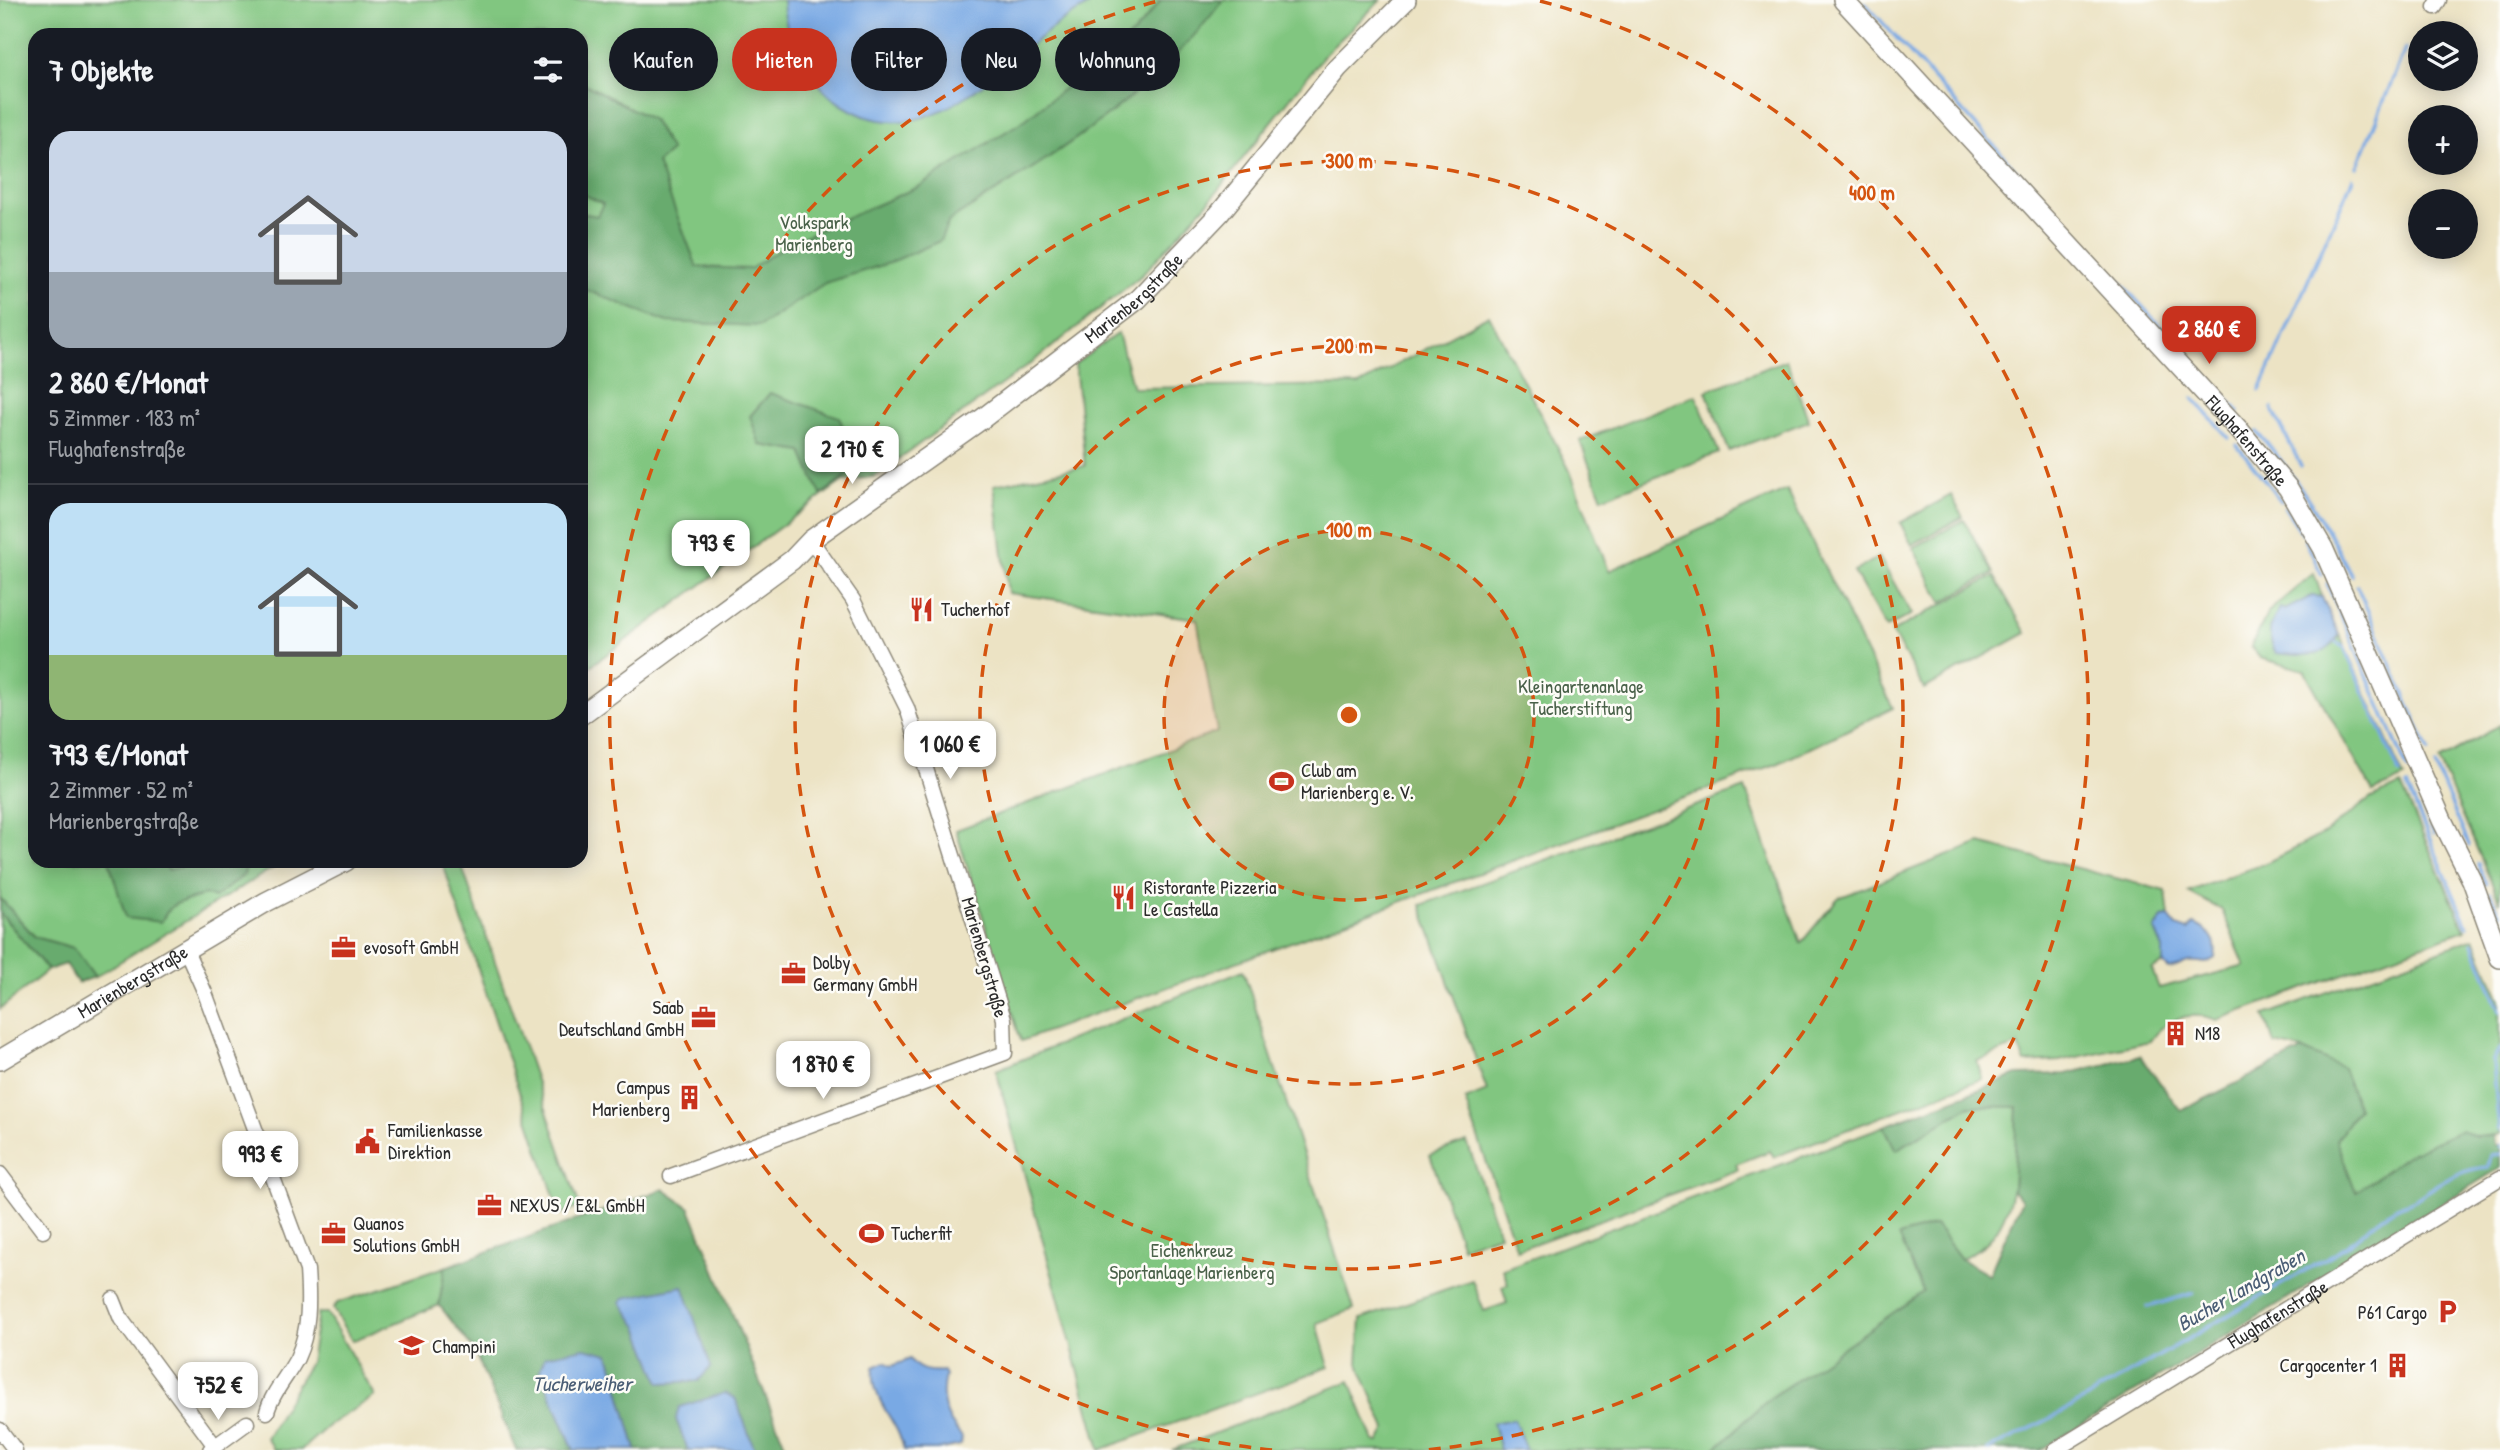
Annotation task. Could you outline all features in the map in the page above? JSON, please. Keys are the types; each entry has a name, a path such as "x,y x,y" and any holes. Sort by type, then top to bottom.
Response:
{"main road":[{"name":"Marienbergstraße","path":"588,703 792,560 811,540 961,434 1138,299 1219,214 1338,68 1406,0"},
{"name":"Flughafenstraße","path":"1843,0 2240,431 2288,488 2323,548 2442,820 2472,880 2500,958"},
{"name":"Flughafenstraße","path":"2442,820 2466,893 2500,975"},
{"name":"Marienbergstraße","path":"266,902 312,868"},
{"name":"Marienbergstraße","path":"0,1060 266,902 332,868"}],"street":[{"name":"Marienbergstraße","path":"671,1176 1005,1054 1004,1019 907,708 853,600 811,540"},
{"path":"186,950 307,1270 310,1303 305,1335 298,1356 267,1412"},
{"path":"0,1174 43,1231"},
{"name":"Flughafenstraße","path":"2055,1450 2500,1178"},
{"path":"113,1299 121,1319 213,1448 247,1423"},
{"path":"0,1430 15,1450"}],"green space":[{"name":"Volkspark Marienberg","path":"0,0 1381,0 1326,53 1210,200 1143,274 1042,355 875,476 843,481 588,668 588,28 28,28 28,868 273,868 95,977 74,948 35,937 0,898"},
{"path":"1161,0 1223,0 1180,50 1180,28 1138,28"},
{"path":"588,86 653,120 671,151 657,163 697,267 750,269 791,242 918,187 1026,119 1061,91 1138,91 1061,149 949,221 940,241 889,263 825,283 760,326 667,322 588,291 588,214 597,216 603,204 588,196"},
{"name":"Kleingartenanlage Tucherstiftung","path":"1489,315 1569,469 1609,571 1787,490 1893,708 1779,763 1021,1041 956,830 1217,732 1197,619 1008,593 994,485 1085,466 1075,364 1118,333 1133,388 1359,385"},
{"path":"1786,360 1809,421 1729,451 1706,391"},
{"path":"770,393 839,417 850,444 850,473 821,495 802,452 760,445 750,416"},
{"path":"1696,395 1719,453 1602,498 1580,441"},
{"path":"1951,495 1963,517 1912,545 1900,523"},
{"path":"1964,520 1993,573 1942,602 1913,548"},
{"path":"1879,557 1912,614 1886,628 1854,572"},
{"path":"2314,573 2322,597 2312,596 2285,610 2336,643 2339,634 2404,778 2373,792 2304,670 2260,658 2251,647 2268,612"},
{"path":"1994,576 2026,633 1924,689 1892,632"},
{"path":"2500,725 2500,902 2439,761"},
{"path":"2401,785 2465,930 2217,1020 2198,1016 2179,1018 2163,1027 2150,1041 2059,1061 2025,1063 2018,1045 1977,1061 1982,1079 1774,1157 1770,1151 1736,1164 1738,1170 1517,1250 1465,1100 1487,1091 1421,905 1745,788 1801,943 1838,898 1980,843 2166,891 2169,917 2162,918 2155,930 2163,949 2163,963 2152,970 2159,988 2245,966 2222,910 2188,892 2268,862 2325,833 2371,798"},
{"path":"111,868 246,868 244,875 214,898 205,894 175,904 161,922 126,918"},
{"path":"444,868 462,868 580,1207 560,1214"},
{"path":"0,898 35,937 74,948 95,977 78,983 65,964 48,970 0,913"},
{"path":"0,913 48,970 0,1009"},
{"path":"2474,938 2500,1000 2500,1134 2412,1152 2356,1193 2336,1140 2358,1108 2303,1050 2274,1044 2265,1015"},
{"name":"Eichenkreuz Sportanlage Marienberg","path":"1243,970 1354,1309 1317,1323 1329,1367 1100,1450 996,1070"},
{"path":"2303,1050 2343,1068 2358,1108 2336,1140 2356,1192 2412,1152 2462,1130 2475,1137 2494,1135 2495,1145 2500,1145 2500,1168 2040,1450 1714,1450 1769,1399 1923,1292 1899,1236 1935,1225 1961,1259 1989,1275 2022,1200 2013,1191 2017,1107 1969,1106 1896,1150 1884,1126 2017,1075 2066,1074 2140,1056 2181,1111"},
{"path":"1969,1106 2017,1107 2016,1159 2011,1194 2007,1210 1989,1240 1961,1259 1935,1225 1900,1236 1924,1292 1769,1399 1714,1450 1526,1450 1513,1419 1493,1423 1500,1450 1172,1450 1350,1381 1374,1441 1379,1442 1386,1429 1358,1363 1361,1319 1472,1280 1484,1311 1507,1303 1502,1286 1508,1284 1503,1269 1884,1126 1896,1150"},
{"path":"1467,1142 1499,1234 1462,1247 1430,1155"},
{"path":"663,1189 690,1208 787,1450 755,1450 735,1398 676,1419 688,1450 636,1450 609,1354 540,1370 574,1450 516,1450 474,1350 439,1305 445,1267","holes":["638,1327 698,1381 660,1383"]},
{"path":"445,1267 439,1305 352,1341 333,1309 337,1303"},
{"path":"318,1313 327,1313 375,1396 329,1425 301,1450 274,1450 266,1438 310,1362"}],"water":[{"path":"783,0 1091,0 1088,6 1041,37 1041,28 961,28 961,91 974,91 926,116 896,121 858,114 825,91 837,91 837,28 788,28"},
{"path":"2312,596 2322,597 2339,634 2334,642 2321,652 2312,654 2276,653 2270,630 2280,608 2285,610"},
{"path":"2169,917 2176,926 2188,930 2194,924 2212,936 2215,958 2206,963 2188,962 2169,969 2163,963 2163,949 2155,930 2162,918"},
{"name":"Tucherweiher","path":"683,1286 711,1367 698,1381 660,1383 638,1327 621,1302 624,1298"},
{"name":"Tucherweiher","path":"584,1348 609,1354 636,1450 574,1450 540,1370 545,1356"},
{"path":"910,1359 924,1370 943,1371 943,1401 951,1423 962,1437 961,1445 937,1450 904,1450 876,1390 874,1367 885,1362 892,1366"},
{"name":"Tucherweiher","path":"725,1393 735,1398 755,1450 688,1450 676,1419 679,1407"},
{"path":"1514,1419 1526,1450 1500,1450 1493,1423"}],"waterway":[{"path":"1865,3 2024,179"},
{"path":"2357,167 2405,49"},
{"path":"2260,390 2353,178"},
{"path":"2032,186 2184,352"},
{"path":"2186,354 2239,412"},
{"path":"2193,398 2229,438"},
{"path":"2272,408 2301,466"},
{"path":"2257,432 2309,501 2352,576"},
{"path":"2237,445 2281,501"},
{"path":"2285,508 2302,533"},
{"path":"2305,539 2322,575"},
{"path":"2327,584 2408,770"},
{"path":"2357,586 2429,751"},
{"path":"2336,643 2344,647 2400,774"},
{"path":"2435,766 2469,845"},
{"path":"2416,783 2421,799"},
{"path":"2407,786 2467,926"},
{"path":"2424,806 2434,834"},
{"path":"2478,864 2486,884"},
{"path":"2490,893 2500,914"},
{"path":"2473,943 2500,1011"},
{"name":"Bucher Landgraben","path":"2499,1130 2493,1060 2500,1049"},
{"name":"Bucher Landgraben","path":"1988,1450 2061,1413 2347,1246 2394,1209 2413,1201 2451,1177 2468,1170 2488,1167 2491,1155 2500,1154"},
{"path":"2148,1307 2194,1293"}],"place":[{"name":"Tucherhof","path":"921,609"},
{"name":"Club am Marienberg e. V.","path":"1281,781"},
{"name":"Ristorante Pizzeria Le Castella","path":"1124,898"},
{"name":"evosoft GmbH","path":"344,947"},
{"name":"Dolby Germany GmbH","path":"793,973"},
{"name":"Saab Deutschland GmbH","path":"704,1018"},
{"name":"N18","path":"2175,1033"},
{"name":"Campus Marienberg","path":"690,1098"},
{"name":"Familienkasse Direktion","path":"368,1141"},
{"name":"NEXUS / E&L GmbH","path":"490,1205"},
{"name":"Tucherfit","path":"871,1233"},
{"name":"Quanos Solutions GmbH","path":"333,1234"},
{"name":"P61 Cargo","path":"2447,1312"},
{"name":"Champini","path":"412,1346"},
{"name":"Cargocenter 1","path":"2397,1365"}]}
